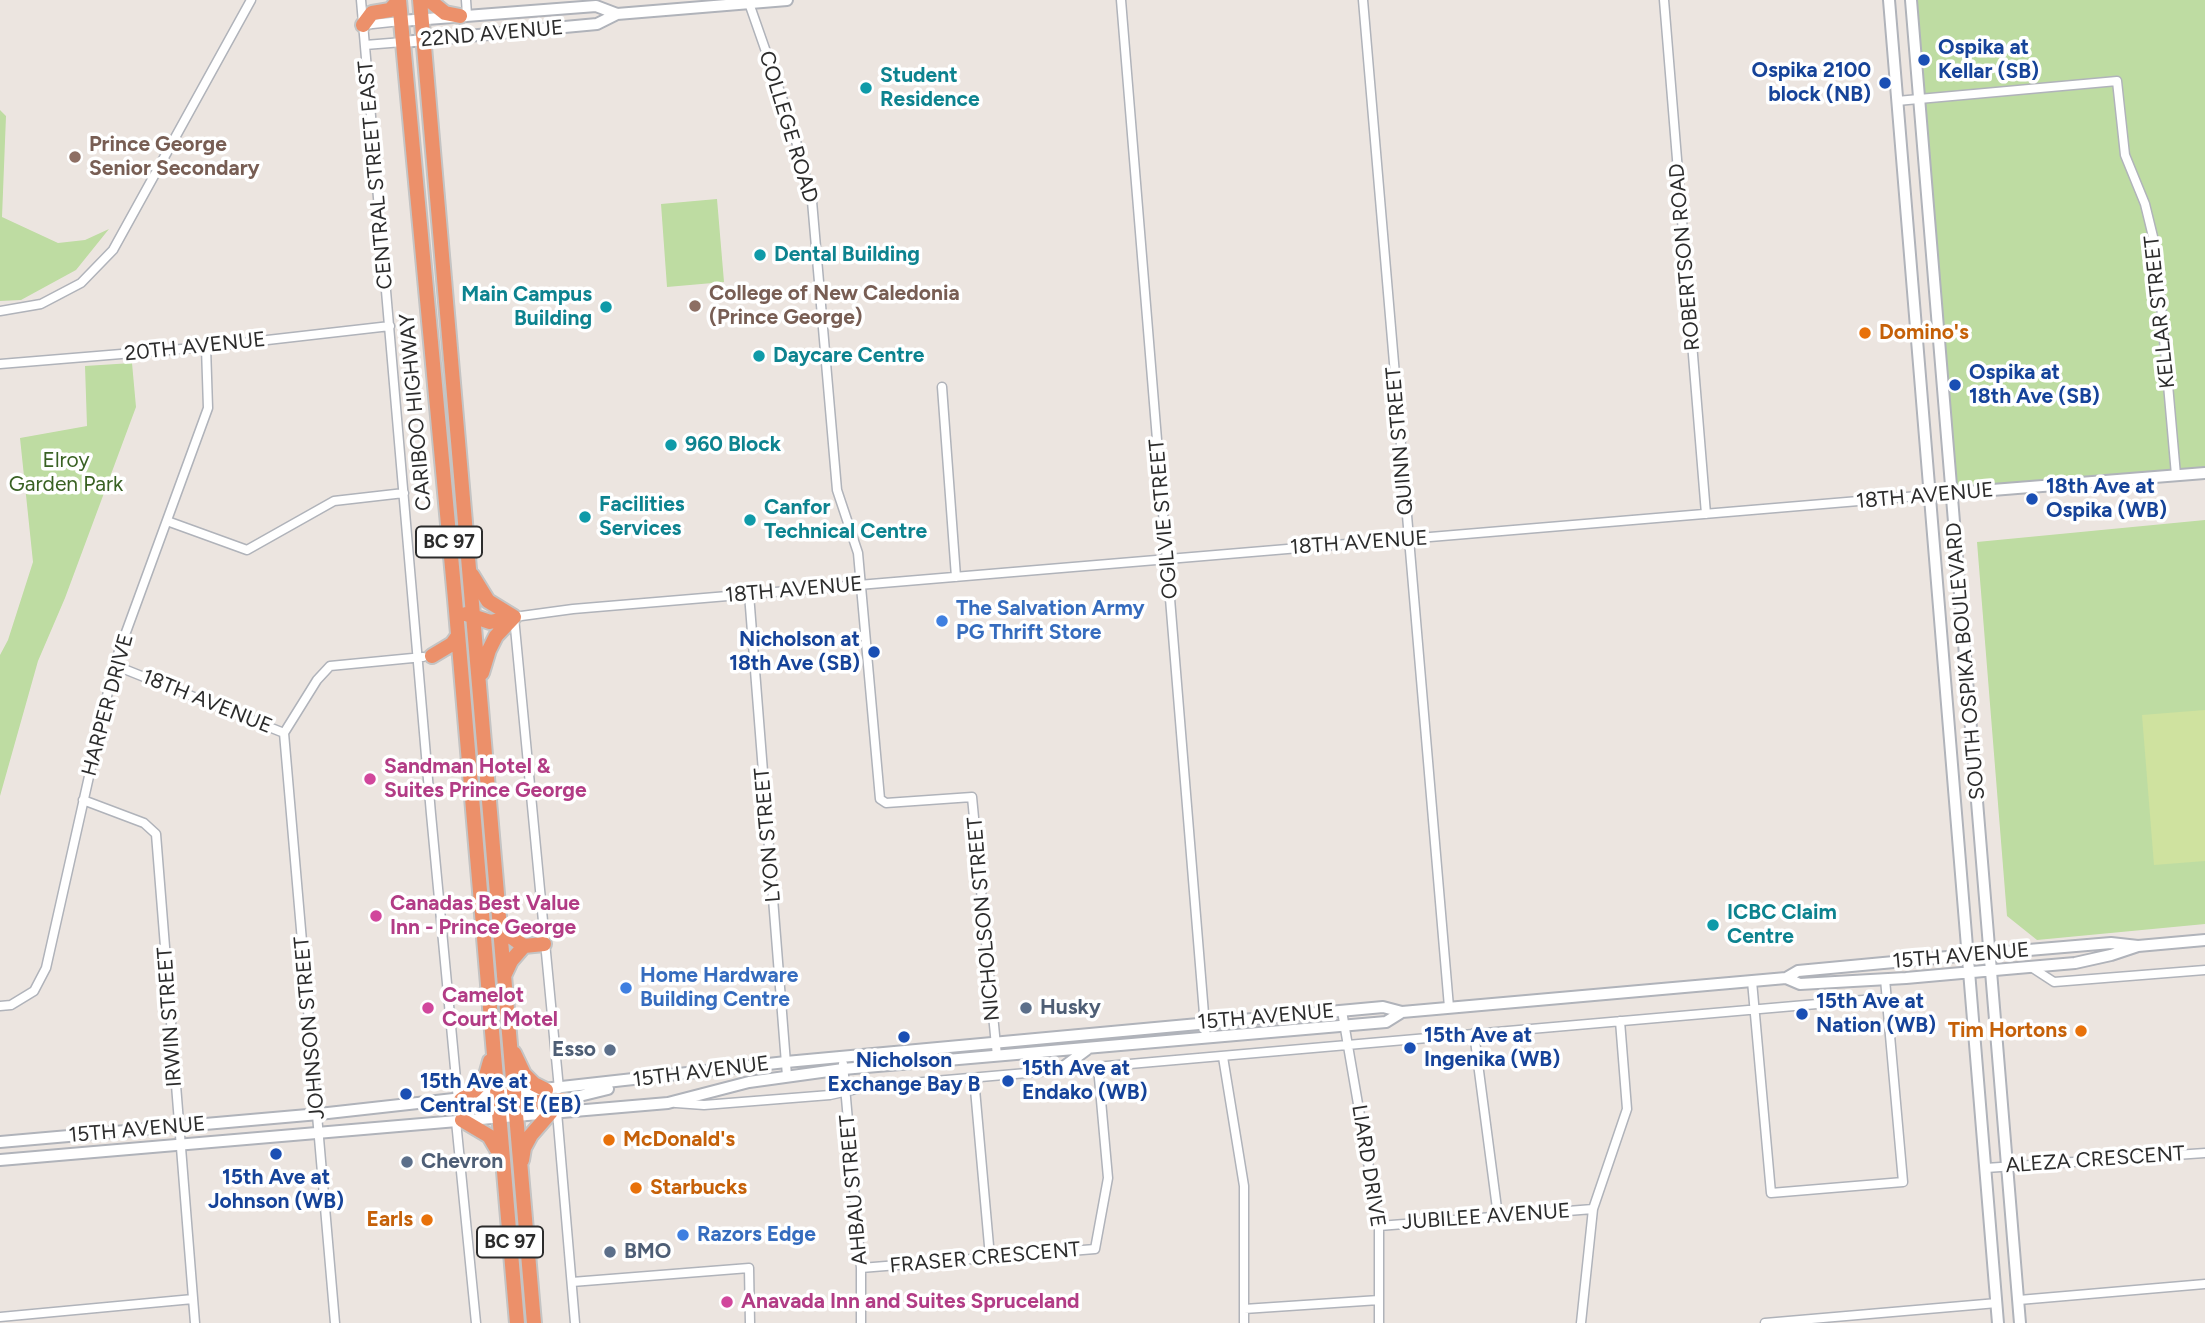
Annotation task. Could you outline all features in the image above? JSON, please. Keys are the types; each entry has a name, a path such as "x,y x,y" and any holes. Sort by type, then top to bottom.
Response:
{"highway":[{"path":"363,25 372,13 390,10 399,0"},
{"name":"CARIBOO HIGHWAY","path":"399,0 455,599 516,1323"},
{"name":"CARIBOO HIGHWAY","path":"420,0 534,1323"},
{"path":"429,0 445,13 464,15"},
{"path":"468,564 479,590 488,601 514,617"},
{"path":"455,599 463,612 473,618 489,622 514,617"},
{"path":"479,688 482,668 489,650 496,636 514,617"},
{"path":"425,657 452,644 457,637"},
{"path":"425,657 460,669"},
{"path":"499,922 507,934 524,946 544,944"},
{"path":"504,977 511,961 524,946"},
{"path":"509,1040 524,1074 555,1101"},
{"path":"459,1100 475,1090 485,1079 492,1042"},
{"path":"499,1116 507,1105 555,1101"},
{"path":"520,1172 524,1148 555,1101"},
{"path":"459,1120 489,1136 503,1162"},
{"path":"505,1323 514,1297"}],"main road":[{"name":"22ND AVENUE","path":"403,42 597,24 617,14 787,0"},
{"name":"SOUTH OSPIKA BOULEVARD","path":"1889,0 1998,1323"},
{"name":"SOUTH OSPIKA BOULEVARD","path":"1911,0 2020,1323"},
{"name":"22ND AVENUE","path":"401,20 596,6 617,14"},
{"name":"18TH AVENUE","path":"1930,495 2205,472"},
{"name":"15TH AVENUE","path":"555,1101 633,1080 786,1062 1383,1007 1402,1012 1786,978 1798,971 1990,953 2111,943 2138,946 2205,940"},
{"name":"15TH AVENUE","path":"1786,978 1800,984 1992,971 2075,963 2138,946"},
{"name":"15TH AVENUE","path":"555,1101 668,1103 749,1082 843,1069 1386,1022 1402,1012"},
{"path":"1058,1071 1089,1048"},
{"name":"15TH AVENUE","path":"0,1142 317,1115 497,1096 514,1104"},
{"name":"15TH AVENUE","path":"0,1160 499,1116"}],"street":[{"path":"0,311 41,304 81,283 113,250 251,0"},
{"name":"CENTRAL STREET EAST","path":"361,0 404,493 425,657 459,1100"},
{"path":"464,15 466,0"},
{"name":"OGILVIE STREET","path":"1121,0 1206,1038"},
{"name":"QUINN STREET","path":"1363,0 1449,1007"},
{"name":"ROBERTSON ROAD","path":"1664,0 1706,514"},
{"name":"COLLEGE ROAD","path":"749,3 792,126 812,201 838,489 858,553 859,585"},
{"name":"22ND AVENUE","path":"363,25 401,20"},
{"name":"22ND AVENUE","path":"365,45 403,42"},
{"name":"KELLAR STREET","path":"1898,102 2118,81 2126,155 2145,204 2156,249 2176,475"},
{"name":"20TH AVENUE","path":"0,364 205,347 390,326"},
{"name":"HARPER DRIVE","path":"0,1006 11,1005 34,991 46,968 114,665 208,408 205,347"},
{"path":"942,387 956,577"},
{"path":"167,521 247,550 334,502 404,493"},
{"name":"18TH AVENUE","path":"514,617 573,609 1930,495"},
{"name":"NICHOLSON STREET","path":"859,585 880,799 886,803 969,796 973,800 996,1056"},
{"name":"LYON STREET","path":"749,594 787,1076"},
{"path":"514,617 575,1323"},
{"name":"18TH AVENUE","path":"114,665 284,733 317,680 330,666 425,657"},
{"name":"JOHNSON STREET","path":"284,733 335,1323"},
{"name":"IRWIN STREET","path":"83,800 144,823 156,834 195,1323"},
{"name":"15TH AVENUE","path":"2032,967 2054,982 2205,970"},
{"path":"1752,981 1771,1193 1903,1182 1885,979"},
{"name":"15TH AVENUE","path":"668,1103 704,1105 830,1095 866,1087 1886,998"},
{"name":"LIARD DRIVE","path":"1342,1011 1380,1226 1379,1323"},
{"path":"1581,1323 1593,1209 1627,1109 1620,1021"},
{"path":"1474,1034 1498,1216"},
{"path":"1223,1056 1244,1186 1244,1323"},
{"name":"AHBAU STREET","path":"842,1057 861,1268 862,1323"},
{"name":"FRASER CRESCENT","path":"861,1268 1095,1249 1108,1178 1098,1067"},
{"path":"974,1078 990,1257"},
{"path":"459,1120 476,1323"},
{"name":"ALEZA CRESCENT","path":"1986,1168 2205,1153"},
{"name":"JUBILEE AVENUE","path":"1380,1226 1593,1209"},
{"path":"572,1282 749,1268 750,1323"},
{"path":"2019,1300 2205,1284"},
{"path":"0,1317 193,1299"},
{"path":"1244,1309 1379,1300"},
{"path":"1765,1323 1997,1303"}],"green space":[{"path":"1911,0 2205,0 2205,471 1953,492"},
{"path":"0,110 6,116 2,217 58,243 85,240 109,229 76,270 21,300 0,301"},
{"path":"717,199 724,282 667,287 661,204"},
{"name":"Elroy Garden Park","path":"132,363 136,407 65,598 38,661 0,796 0,655 8,640 33,562 20,438 87,426 85,366"},
{"path":"2205,520 2205,924 2037,940 2007,916 1977,542"},
{"path":"2205,710 2205,861 2154,865 2142,715"}],"place":[{"name":"Ospika at Kellar (SB)","path":"1924,60"},
{"name":"Ospika 2100 block (NB)","path":"1885,83"},
{"name":"Student Residence","path":"866,88"},
{"name":"Prince George Senior Secondary","path":"75,157"},
{"name":"Dental Building","path":"760,255"},
{"name":"College of New Caledonia (Prince George)","path":"695,306"},
{"name":"Main Campus Building","path":"606,307"},
{"name":"Domino's","path":"1865,333"},
{"name":"Daycare Centre","path":"759,356"},
{"name":"Ospika at 18th Ave (SB)","path":"1955,385"},
{"name":"960 Block","path":"671,445"},
{"name":"18th Ave at Ospika (WB)","path":"2032,499"},
{"name":"Facilities Services","path":"585,517"},
{"name":"Canfor Technical Centre","path":"750,520"},
{"name":"The Salvation Army PG Thrift Store","path":"942,621"},
{"name":"Nicholson at 18th Ave (SB)","path":"874,652"},
{"name":"Sandman Hotel & Suites Prince George","path":"370,779"},
{"name":"Canadas Best Value Inn - Prince George","path":"376,916"},
{"name":"ICBC Claim Centre","path":"1713,925"},
{"name":"Home Hardware Building Centre","path":"626,988"},
{"name":"Camelot Court Motel","path":"428,1008"},
{"name":"Husky","path":"1026,1008"},
{"name":"15th Ave at Nation (WB)","path":"1802,1014"},
{"name":"Tim Hortons","path":"2081,1031"},
{"name":"Nicholson Exchange Bay B","path":"904,1037"},
{"name":"15th Ave at Ingenika (WB)","path":"1410,1048"},
{"name":"Esso","path":"610,1050"},
{"name":"15th Ave at Endako (WB)","path":"1008,1081"},
{"name":"15th Ave at Central St E (EB)","path":"406,1094"},
{"name":"McDonald's","path":"609,1140"},
{"name":"15th Ave at Johnson (WB)","path":"276,1154"},
{"name":"Chevron","path":"407,1162"},
{"name":"Starbucks","path":"636,1188"},
{"name":"Earls","path":"427,1220"},
{"name":"Razors Edge","path":"683,1235"},
{"name":"BMO","path":"610,1252"},
{"name":"Anavada Inn and Suites Spruceland","path":"727,1302"}]}
